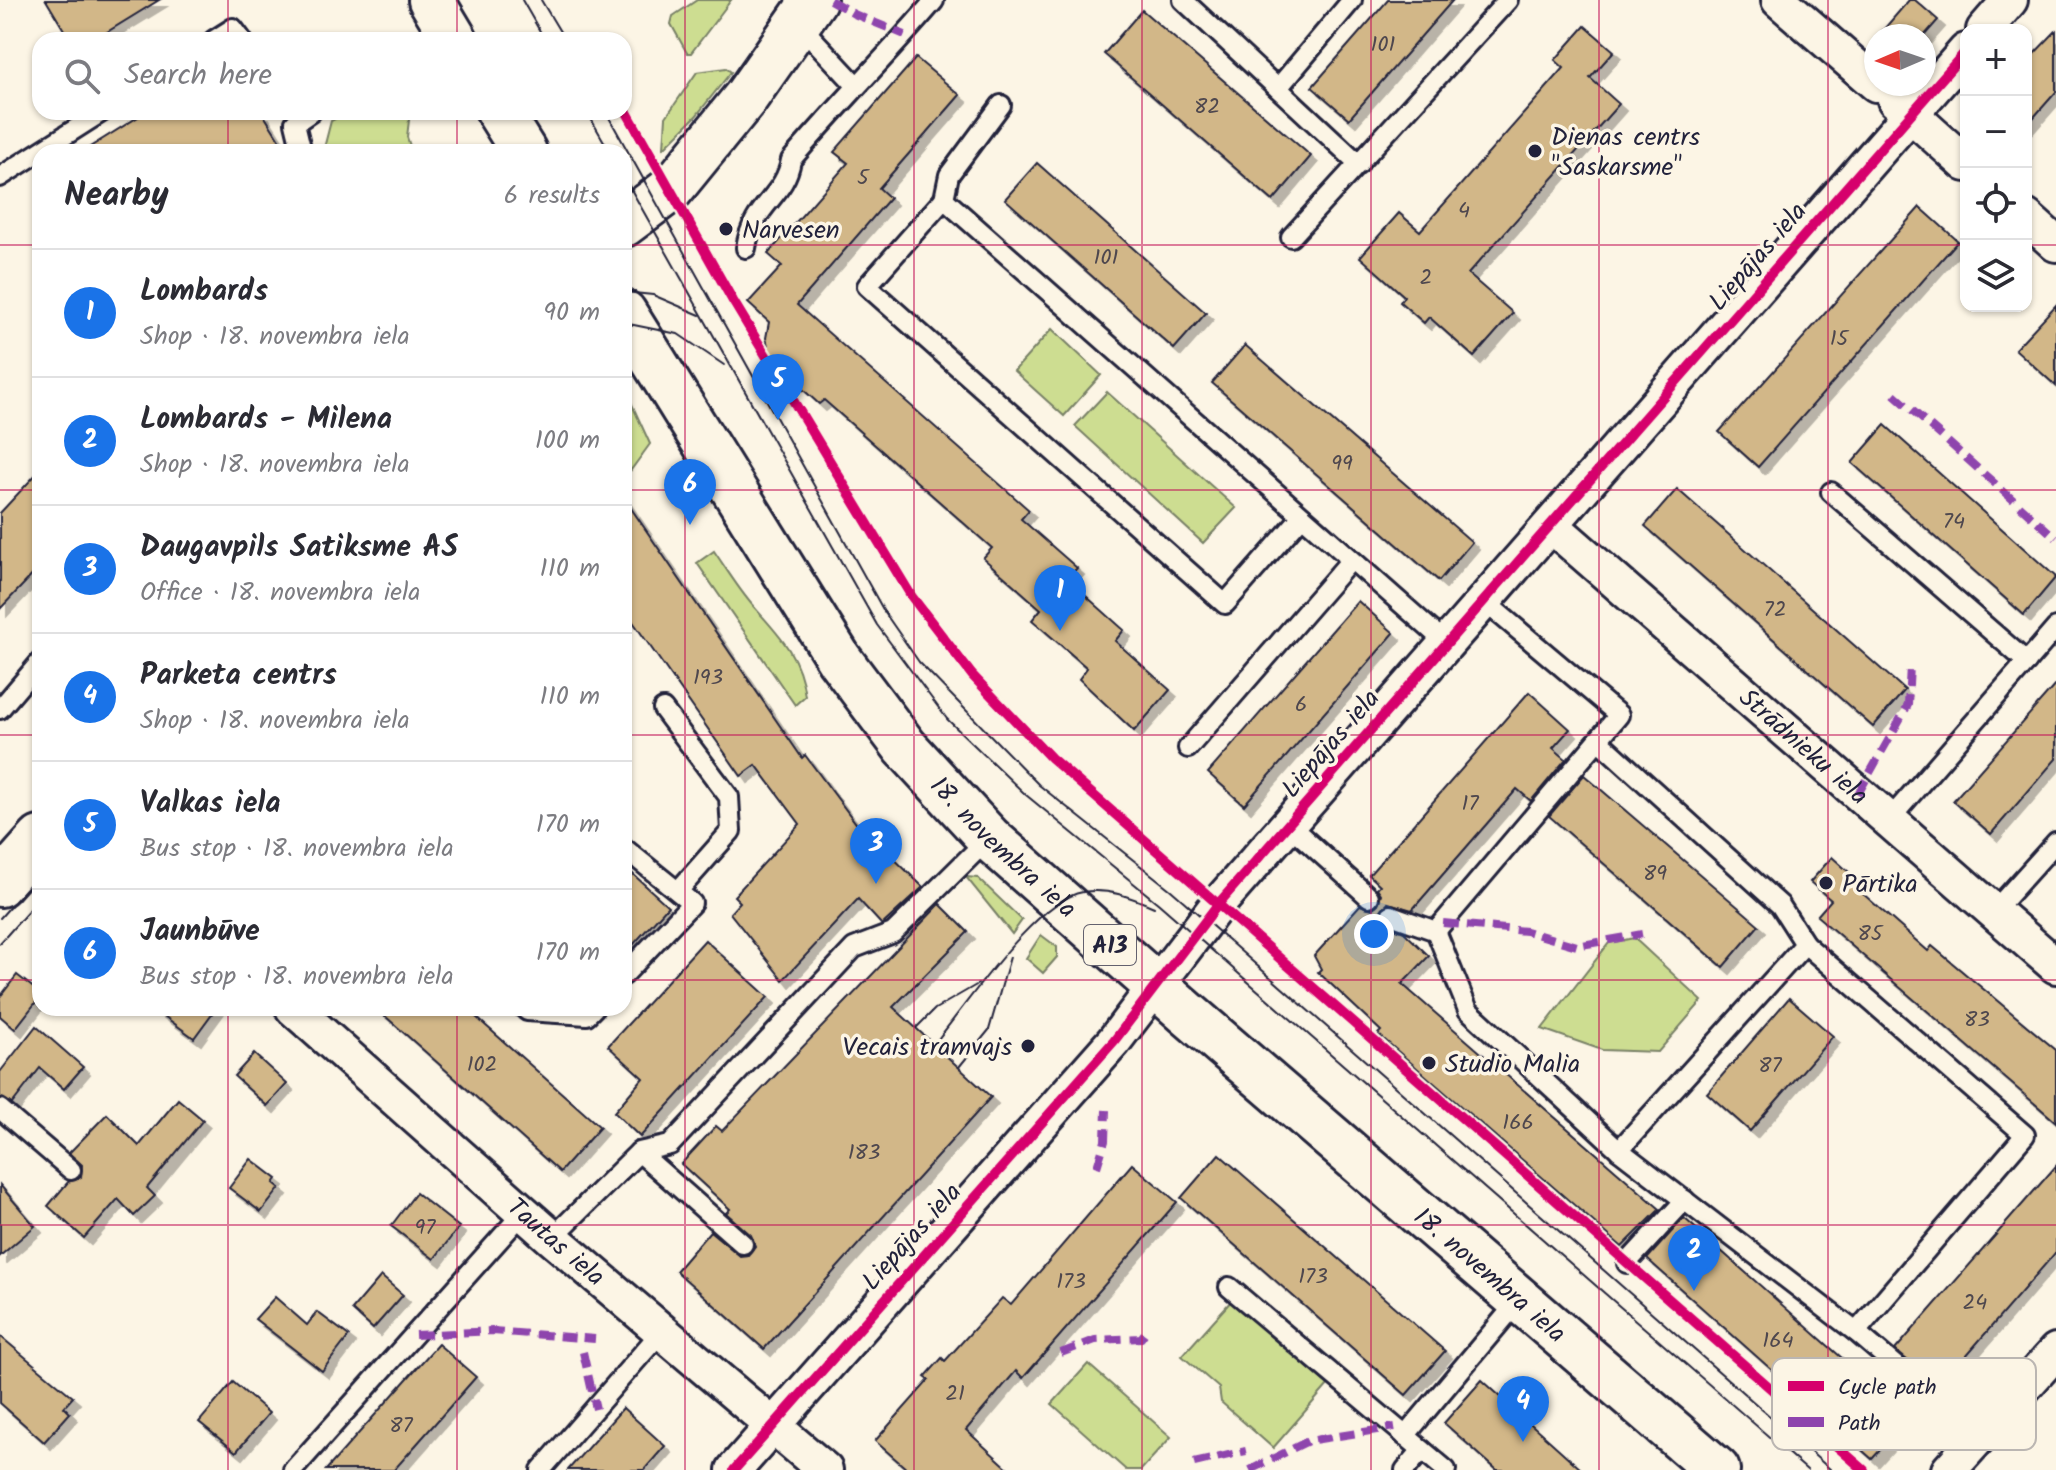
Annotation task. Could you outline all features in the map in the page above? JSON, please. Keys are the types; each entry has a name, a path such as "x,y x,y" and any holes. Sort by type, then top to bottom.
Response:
{"main road":[{"path":"632,218 671,189 746,97 806,12"},
{"path":"504,120 519,144"},
{"name":"18. novembra iela","path":"632,326 839,659 905,747 989,838 1717,1470"},
{"path":"0,884 32,848"}],"street":[{"path":"1779,0 1864,74"},
{"path":"1989,24 2010,0"},
{"name":"Liepājas iela","path":"734,1470 1114,1041 1219,903 1960,58"},
{"path":"1890,96 1960,159"},
{"path":"2032,222 2056,244"},
{"name":"Strādnieku iela","path":"1551,525 2056,966"},
{"name":"Tautas iela","path":"302,1016 523,1213 825,1470"},
{"path":"2036,1380 2051,1365"},
{"path":"1949,1470 1966,1450"}],"lane":[{"path":"1183,0 1359,164"},
{"path":"1278,88 1352,0"},
{"path":"1291,237 1508,0"},
{"path":"746,248 749,225 789,175 791,160 856,85 872,75 934,1"},
{"path":"806,12 856,85"},
{"path":"1001,105 949,175 944,199 867,286 1225,604 1302,516"},
{"path":"52,144 89,120"},
{"path":"292,120 299,144"},
{"path":"0,177 32,157"},
{"path":"944,199 1446,643"},
{"path":"1831,492 2027,662"},
{"path":"1188,748 1351,560"},
{"path":"1436,931 1619,715 1484,601"},
{"path":"1889,820 2056,628"},
{"path":"0,709 32,671"},
{"path":"663,709 729,797 731,831 678,891"},
{"path":"1598,740 1780,905 1805,944 2025,1135 1856,1332"},
{"path":"1288,824 1369,897"},
{"path":"552,1238 639,1152 670,1145 854,948 893,933 989,838"},
{"path":"1993,912 2056,842"},
{"path":"632,854 692,903 632,967"},
{"path":"1391,915 1436,931 1468,1010 1619,1150 1886,1358"},
{"path":"1619,1150 1805,944"},
{"path":"0,1109 71,1170"},
{"path":"639,1152 743,1244"},
{"path":"1627,1263 1685,1200"},
{"path":"293,1470 523,1213"},
{"path":"1229,1287 1446,1470"},
{"path":"1405,1436 1520,1299"},
{"path":"541,1470 661,1332"},
{"path":"1405,1470 1422,1450"}],"green space":[{"path":"697,0 731,0 691,53 687,53 671,24 673,16"},
{"path":"726,68 731,72 696,116 664,148 666,117 697,72"},
{"path":"409,120 409,144 325,144 331,121"},
{"path":"1052,329 1101,375 1064,416 1014,371"},
{"path":"1107,392 1236,508 1203,543 1075,426"},
{"path":"632,405 650,444 632,469"},
{"path":"714,551 743,594 794,658 805,696 795,705 697,563"},
{"path":"966,877 978,878 1022,920 1012,934"},
{"path":"1041,935 1057,947 1057,957 1043,973 1026,958"},
{"path":"1634,938 1702,1001 1658,1052 1602,1050 1542,1029 1609,943"},
{"path":"1232,1300 1328,1385 1273,1448 1221,1402 1219,1388 1182,1356"},
{"path":"1088,1364 1171,1437 1141,1470 1126,1470 1052,1404"}],"building":[{"path":"46,0 159,0 107,32 65,32"},
{"path":"1388,0 1453,0 1349,119 1312,87"},
{"path":"1909,0 1915,0 1938,20 1934,24 1888,24"},
{"path":"1142,10 1311,156 1273,201 1104,54"},
{"path":"1585,26 1614,51 1590,78 1619,104 1468,274 1513,313 1474,357 1429,317 1424,323 1400,302 1404,296 1360,257 1399,213 1420,231 1564,68 1555,60"},
{"path":"2056,31 2056,92 2032,119 2032,96 2032,56"},
{"path":"916,58 960,95 879,188 890,198 797,305 1029,510 1021,519 1077,568 1067,579 1124,630 1115,641 1170,690 1134,731 1079,679 1087,668 1032,620 1041,609 983,558 992,548 824,400 819,404 796,383 804,374 770,353 766,338 769,322 748,303 782,266 768,254 848,163 834,152"},
{"path":"133,120 267,120 282,144 95,144"},
{"path":"1037,163 1206,313 1174,349 1005,199"},
{"path":"1920,207 1958,241 1758,467 1719,432"},
{"path":"2056,305 2056,386 2015,349"},
{"path":"1245,345 1472,542 1439,581 1212,383"},
{"path":"1885,425 2056,577 2024,615 1852,463"},
{"path":"32,479 32,575 0,609 0,513"},
{"path":"1677,489 1905,690 1873,727 1645,526"},
{"path":"632,510 802,758 805,755 870,842 874,839 923,887 882,925 858,899 783,980 730,913 740,902 734,896 800,824 756,765 741,776 632,620"},
{"path":"1358,601 1394,633 1244,805 1208,773"},
{"path":"2056,684 2056,759 1991,834 1953,801"},
{"path":"1529,692 1570,729 1553,748 1566,759 1531,801 1517,789 1412,910 1388,903 1379,916 1382,923 1404,932 1429,956 1402,984 1660,1209 1622,1247 1378,1034 1381,1031 1318,972 1321,969 1314,956 1360,905 1372,909 1378,904 1381,894 1377,888 1380,885 1369,875"},
{"path":"1584,775 1759,925 1723,967 1549,816"},
{"path":"1832,857 1850,873 1845,878 1928,951 1932,946 2056,1050 2056,1122 1817,916 1831,900 1810,882"},
{"path":"632,873 668,906 632,946"},
{"path":"940,904 968,932 893,1007 991,1097 764,1349 676,1271 710,1231 740,1256 748,1255 755,1246 751,1235 726,1213 730,1209 681,1164 716,1126 722,1131"},
{"path":"705,940 768,997 640,1137 614,1112 643,1078 608,1046"},
{"path":"17,975 32,987 32,1007 15,1029 0,1016 0,997"},
{"path":"1789,998 1833,1036 1750,1131 1707,1093"},
{"path":"164,1016 210,1016 194,1038"},
{"path":"385,1016 475,1016 600,1127 560,1172"},
{"path":"36,1026 83,1067 64,1089 40,1068 12,1104 0,1097 0,1072"},
{"path":"254,1054 287,1084 267,1106 234,1076"},
{"path":"178,1099 203,1120 147,1188 155,1196 134,1216 118,1199 84,1238 48,1206 68,1182 81,1177 82,1165 69,1153 107,1114 139,1146"},
{"path":"1219,1154 1445,1351 1406,1395 1181,1198"},
{"path":"251,1159 277,1179 274,1183 280,1188 261,1212 229,1188"},
{"path":"1132,1164 1177,1202 1023,1378 1016,1371 966,1430 1010,1470 908,1470 875,1441 929,1380 925,1377 942,1358 945,1361 1002,1298 1011,1305"},
{"path":"2056,1166 2056,1252 1964,1358 1905,1358 1895,1350"},
{"path":"0,1185 35,1226 0,1256"},
{"path":"416,1193 459,1227 434,1259 391,1226"},
{"path":"1684,1218 1842,1358 1772,1358 1772,1370 1647,1259"},
{"path":"381,1276 403,1295 373,1329 352,1310"},
{"path":"275,1297 307,1325 317,1312 349,1336 322,1371 255,1319"},
{"path":"0,1336 73,1397 64,1407 70,1413 44,1442 0,1403"},
{"path":"438,1344 476,1377 394,1470 326,1470"},
{"path":"1482,1380 1582,1470 1497,1470 1444,1423"},
{"path":"233,1382 269,1413 236,1452 199,1422"},
{"path":"623,1408 665,1446 644,1470 568,1470"},
{"path":"1862,1450 1880,1450 1872,1459"}],"tram line":[{"path":"522,0 540,32"},
{"path":"541,0 560,32"},
{"path":"592,120 605,144"},
{"path":"610,120 624,144"},
{"path":"632,159 885,613 919,662 1039,785 1171,890 1772,1418"},
{"path":"632,191 877,625 947,719 1026,795 1159,904 1772,1439"},
{"path":"632,293 653,295 700,315"},
{"path":"632,325 678,334 724,365"},
{"path":"0,918 32,882"},
{"path":"934,1044 1002,957 1044,914 1064,899 1083,892 1101,891 1154,907"},
{"path":"0,943 32,907"},
{"path":"959,1067 989,1030 1010,957"},
{"path":"916,1028 935,1009 978,984"},
{"path":"1784,1450 1807,1470"},
{"path":"1808,1450 1831,1470"}],"marked path":[{"path":"830,0 854,14 905,35"},
{"path":"1894,394 2056,538"},
{"path":"1858,794 1908,705 1910,665"},
{"path":"1443,923 1526,931 1577,946 1642,934"},
{"path":"1097,1167 1105,1141 1106,1110"},
{"path":"1061,1353 1095,1340 1141,1338 1147,1330"},
{"path":"415,1335 493,1331 595,1339"},
{"path":"583,1352 596,1409"},
{"path":"1250,1470 1308,1441 1395,1427"},
{"path":"1194,1463 1246,1451"}],"cycle path":[{"path":"734,1470 1114,1041 1219,903 1960,58"},
{"path":"631,120 733,301 912,597 972,675 1051,758 1772,1389"},
{"path":"1841,1450 1864,1470"}],"place":[{"name":"Dienas centrs \"Saskarsme\"","path":"1535,151"},
{"name":"Narvesen","path":"726,229"},
{"name":"Valkas iela","path":"778,420"},
{"name":"Jaunbūve","path":"690,525"},
{"name":"Lombards","path":"1060,631"},
{"name":"Pārtika","path":"1826,883"},
{"name":"Daugavpils Satiksme AS","path":"876,884"},
{"name":"Vecais tramvajs","path":"1028,1046"},
{"name":"Studio Malia","path":"1429,1063"},
{"name":"Lombards - Milena","path":"1694,1291"},
{"name":"Parketa centrs","path":"1523,1442"}]}
